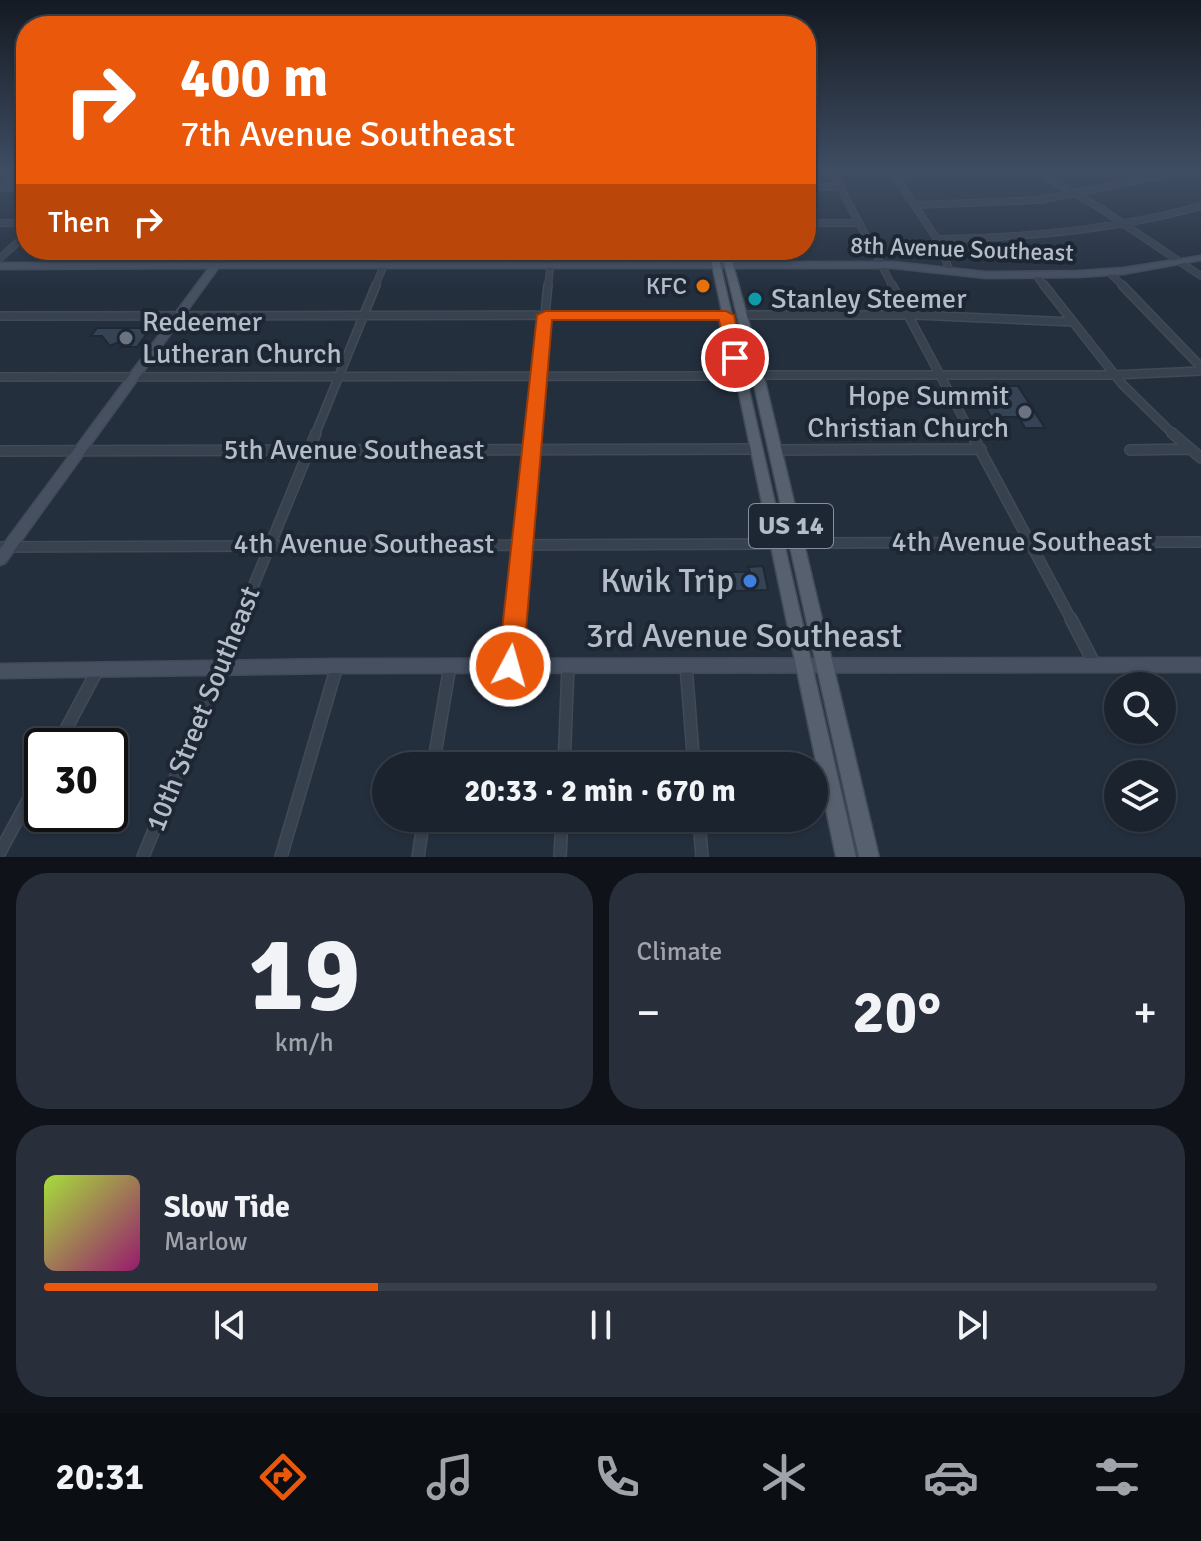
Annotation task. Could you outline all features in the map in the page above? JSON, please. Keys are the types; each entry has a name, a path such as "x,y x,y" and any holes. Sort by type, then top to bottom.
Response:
{"main road":[{"name":"US 14","path":"715,260 846,857"},
{"name":"US 14","path":"727,260 757,375 869,857"},
{"path":"731,341 737,346 746,369 757,375"},
{"path":"738,376 750,381 766,414"}],"street":[{"path":"852,210 1095,665"},
{"path":"918,210 937,239 950,271"},
{"path":"1101,210 1201,276"},
{"path":"937,239 1055,236 1127,226 1186,210"},
{"path":"816,223 859,223"},
{"path":"0,258 16,244"},
{"name":"8th Avenue Southeast","path":"0,266 882,265 1035,274 1109,272 1201,258"},
{"path":"0,559 4,547 80,450 219,260"},
{"name":"10th Street Southeast","path":"143,857 386,260"},
{"path":"510,666 551,260"},
{"path":"1109,272 1201,369"},
{"path":"1035,274 1114,375 1151,414 1201,458"},
{"path":"0,316 726,315"},
{"path":"742,315 909,315 1073,322"},
{"path":"757,375 1114,375 1201,369"},
{"path":"0,377 738,376"},
{"name":"5th Avenue Southeast","path":"0,451 755,449"},
{"path":"774,450 981,449"},
{"path":"1130,450 1190,449"},
{"name":"4th Avenue Southeast","path":"795,543 1201,542"},
{"name":"4th Avenue Southeast","path":"4,547 776,544"},
{"name":"3rd Avenue Southeast","path":"0,671 337,666 1201,665"},
{"path":"281,857 337,666"},
{"path":"435,752 450,666"},
{"path":"565,752 568,666"},
{"path":"686,666 693,752"},
{"path":"67,728 98,669"},
{"path":"0,852 24,807"},
{"path":"418,857 422,832"},
{"path":"560,857 561,832"},
{"path":"700,832 702,857"}],"building":[{"name":"Redeemer Lutheran Church","path":"97,328 151,328 137,347 121,347 128,338 110,346 102,336 91,336"},
{"name":"Hope Summit Christian Church","path":"1002,386 1018,386 1045,428 1025,428 1019,417 991,417 978,393 1007,393"},
{"name":"Kwik Trip","path":"763,566 768,590 735,591 732,572 750,572 748,567"}],"place":[{"name":"KFC","path":"703,286"},
{"name":"Stanley Steemer","path":"755,299"},
{"name":"Redeemer Lutheran Church","path":"126,338"},
{"name":"Hope Summit Christian Church","path":"1025,412"},
{"name":"Kwik Trip","path":"750,581"}],"route":[{"path":"510,666 545,315 726,315 735,358"}]}
